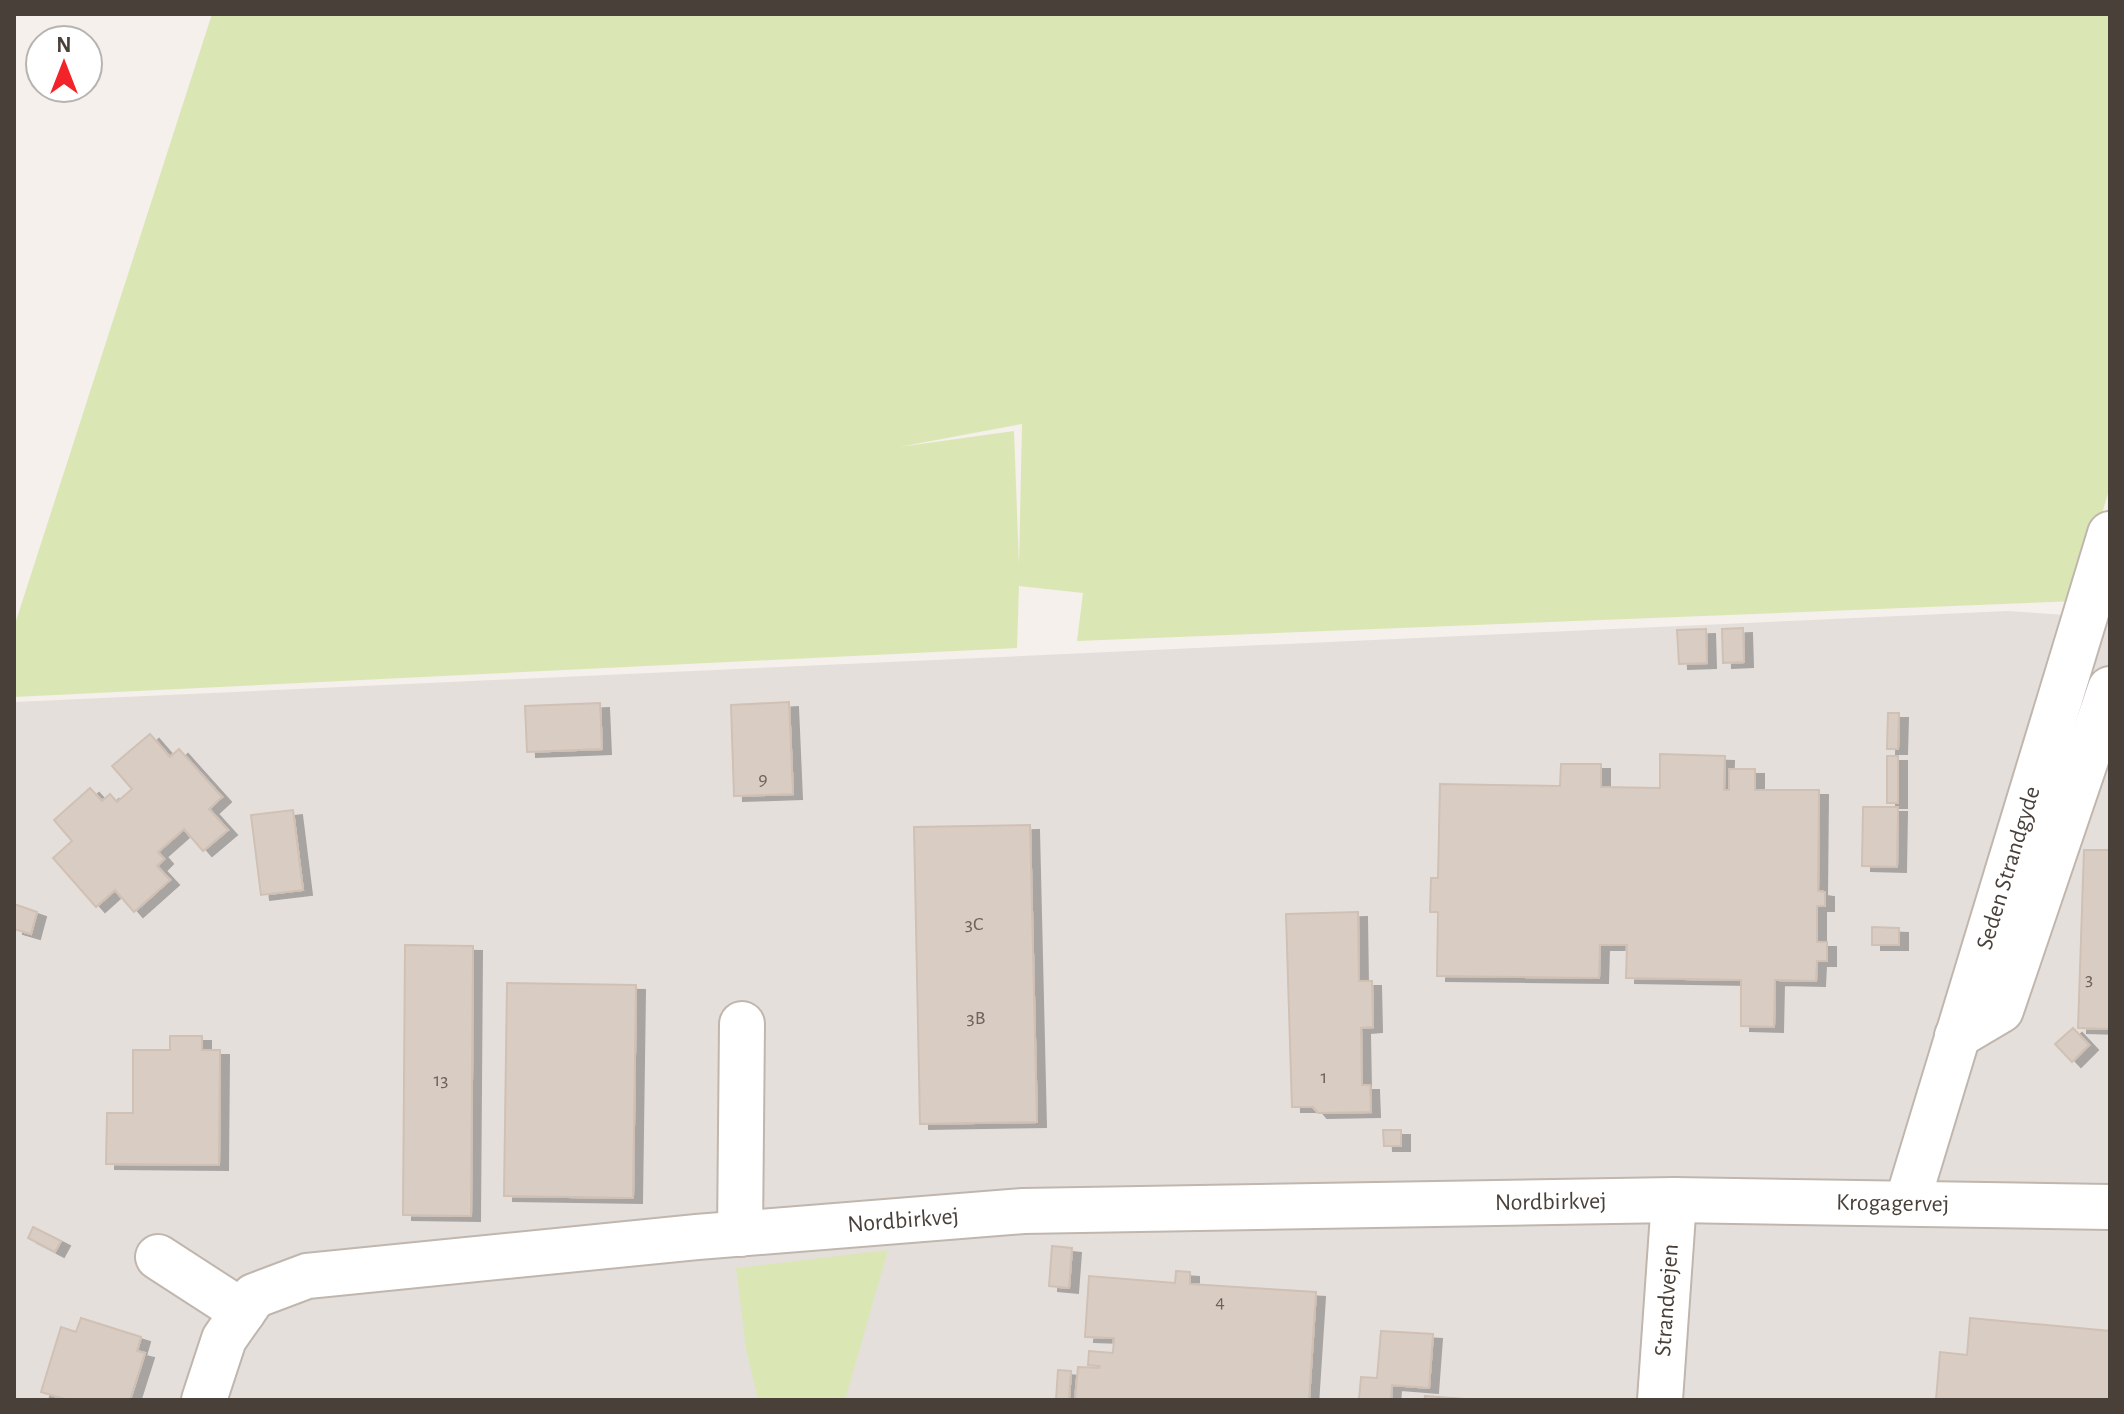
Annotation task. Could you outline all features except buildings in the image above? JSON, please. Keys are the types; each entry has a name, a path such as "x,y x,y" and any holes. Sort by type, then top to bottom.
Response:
{"street":[{"name":"Seden Strandgyde","path":"1907,1203 2110,534"},
{"path":"1957,1036 2001,1010 2110,689"},
{"path":"740,1234 742,1024"},
{"name":"Nordbirkvej","path":"204,1400 224,1339 254,1296 307,1276 740,1234 1023,1211 1674,1200"},
{"name":"Krogagervej","path":"1674,1200 2110,1207"},
{"name":"Strandvejen","path":"1660,1400 1674,1200"},
{"path":"158,1257 243,1312"}],"shaded area":[{"path":"2008,611 2110,618 2110,1400 14,1400 14,702"}],"green space":[{"path":"212,14 2110,14 2110,486 2077,601 1077,641 1083,593 1019,586 1017,648 14,697 14,627","holes":["1022,424 1019,565 1014,431 899,447"]},
{"path":"888,1250 845,1400 758,1400 746,1349 736,1268"}]}
